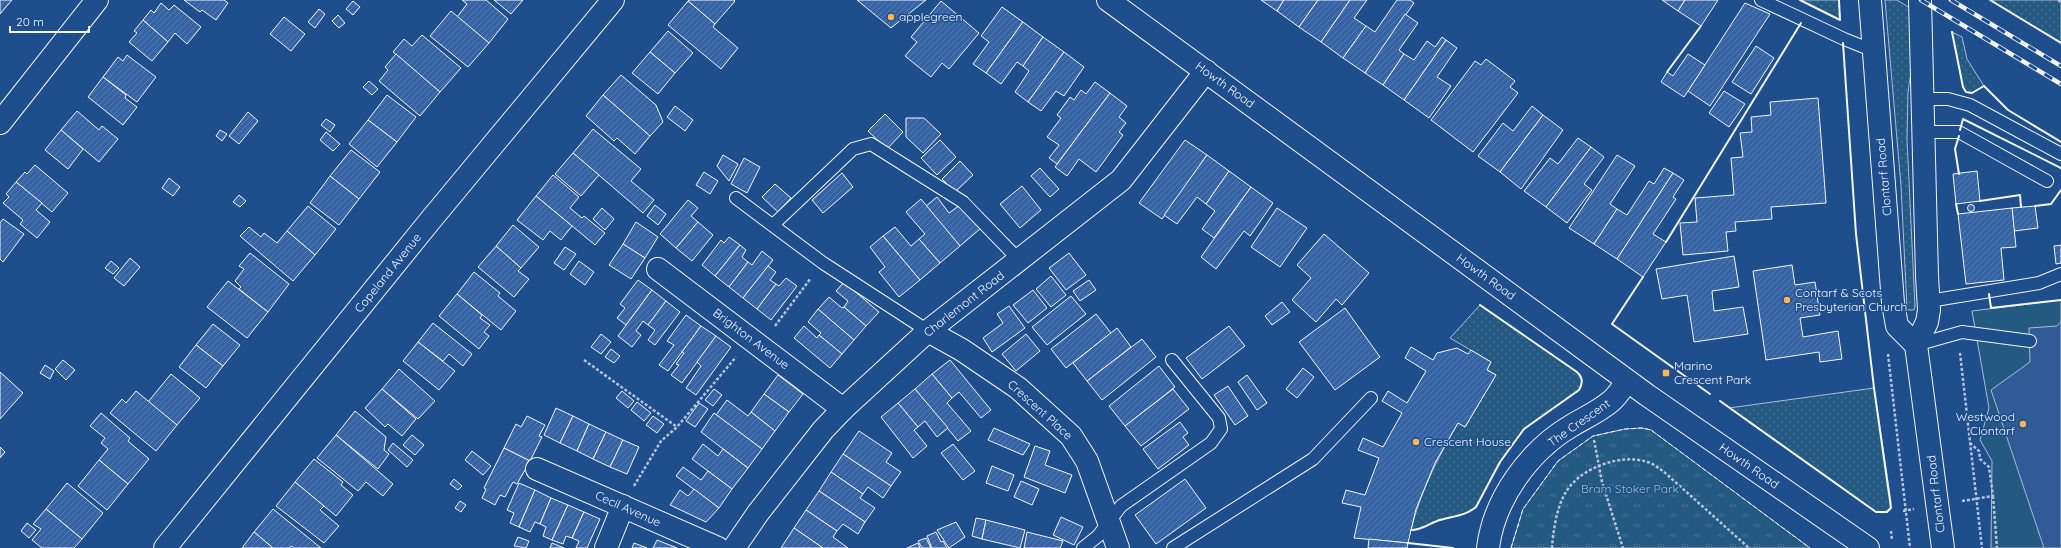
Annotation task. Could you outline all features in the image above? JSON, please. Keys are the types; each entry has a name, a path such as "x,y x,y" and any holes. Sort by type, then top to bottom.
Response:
{"street":[{"path":"0,123 97,0"},
{"name":"Copeland Avenue","path":"165,548 429,222 613,0"},
{"name":"Howth Road","path":"1108,0 1627,381 1868,548"},
{"name":"Clontarf Road","path":"1870,0 1893,303 1897,326 1916,345 1942,548"},
{"path":"1916,345 1927,322 1929,301 1920,0"},
{"name":"Charlemont Road","path":"734,548 758,513 823,430 928,331 1020,261 1121,180 1206,72"},
{"name":"Brighton Avenue","path":"658,269 844,409"},
{"name":"Crescent Place","path":"928,331 962,350 1018,388 1071,436 1087,461 1118,548"},
{"name":"The Crescent","path":"1488,548 1499,508 1518,475 1539,451 1571,426 1590,417 1611,402 1627,381"},
{"name":"Cecil Avenue","path":"537,469 718,548"},
{"path":"606,548 622,506"}],"lane":[{"path":"1761,0 1844,40 1874,51"},
{"path":"1922,99 1948,99 1970,105 2061,154"},
{"path":"1923,132 1959,132 2047,180"},
{"path":"773,225 853,149 871,144 963,202 1020,261"},
{"path":"736,198 822,263 928,331"},
{"path":"1929,301 2039,283 2061,274"},
{"path":"1916,345 1962,332 2030,341"},
{"path":"1083,548 1098,536 1121,506 1212,443 1221,429 1219,418 1172,360"},
{"path":"1173,548 1313,459 1371,398"}],"path":[{"path":"622,506 642,469 661,441 677,427 756,342 822,263"},
{"path":"584,360 677,427"},
{"path":"1590,417 1598,465 1623,548"},
{"path":"1982,548 1970,442 1979,451 1980,459 1989,467 1997,548"},
{"path":"1552,548 1560,507 1566,491 1577,479 1598,465 1612,460 1626,459 1647,462 1663,471 1749,548"},
{"path":"1982,498 1992,496"}],"green space":[{"path":"1800,0 1839,0 1840,20"},
{"path":"1885,0 1897,0 1910,8 1911,72 1908,92 1907,139 1914,310 1908,310 1907,308 1901,186"},
{"path":"1990,0 2059,0 2061,2 2061,43"},
{"path":"1952,32 1962,37 1967,59 1984,86 1972,93 1966,92 1963,87"},
{"name":"Westwood Clontarf","path":"2061,300 2061,548 1991,548 1992,461 1980,440 1989,408 1972,311"},
{"path":"1480,305 1577,372 1582,381 1581,385 1579,390 1524,429 1500,462 1476,507 1462,515 1443,519 1425,527 1411,530 1425,488 1458,423 1465,427 1496,375 1487,370 1491,362 1450,338"},
{"path":"1874,388 1891,502 1889,510 1882,513 1876,512 1729,408"},
{"name":"Bram Stoker Park","path":"1642,428 1651,430 1810,548 1511,548 1523,509 1558,461 1593,436 1625,429"}],"shaded area":[{"path":"2061,321 2061,548 2044,548 1991,390 2030,362 2029,328 2057,326"}],"building":[{"path":"0,0 12,0 0,14"},
{"path":"184,0 224,0 228,3 216,20 202,10 200,12"},
{"path":"462,0 486,0 508,19 489,43 457,17 467,4"},
{"path":"494,0 523,0 511,14"},
{"name":"applegreen","path":"857,0 926,0 891,28"},
{"path":"1261,0 1284,0 1277,11"},
{"path":"1284,0 1318,0 1299,27 1277,11"},
{"path":"1318,0 1350,0 1321,42 1299,27"},
{"path":"1350,0 1367,0 1354,18 1366,26 1343,58 1321,42"},
{"path":"1397,0 1410,0 1414,3 1365,73 1343,58 1366,26 1375,32"},
{"path":"1662,0 1685,0 1678,11"},
{"path":"1685,0 1718,0 1701,26 1678,11"},
{"path":"353,1 360,7 353,15 346,9"},
{"path":"688,1 735,1 715,24"},
{"path":"688,1 715,24 713,27 738,48 721,69 668,25"},
{"path":"941,1 979,33 949,69 942,63 931,77 905,56 917,42 911,37"},
{"path":"161,3 169,10 174,5 201,27 187,44 175,33 168,42 143,20 151,10 154,13"},
{"path":"1745,3 1770,14 1710,106 1688,91"},
{"path":"1002,7 1023,22 986,73 973,64 989,42 981,36"},
{"path":"319,9 325,14 315,28 308,22"},
{"path":"451,11 489,43 468,67 430,36"},
{"path":"1405,14 1418,23 1399,50 1404,54 1383,85 1365,73"},
{"path":"338,15 345,23 339,28 332,21"},
{"path":"284,17 305,34 291,51 270,34"},
{"path":"143,20 168,42 152,61 129,42 137,33 134,31"},
{"path":"1023,22 1043,37 1023,66 1017,62 1001,84 986,73"},
{"path":"668,31 693,53 675,73 650,52"},
{"path":"422,35 461,68 440,92 393,52 404,39 412,46"},
{"path":"1043,37 1064,52 1028,102 1015,92 1029,71 1023,66"},
{"path":"1442,37 1446,40 1404,100 1383,85 1404,54 1414,60 1427,41 1435,47"},
{"path":"1446,40 1457,48 1437,77 1451,86 1429,118 1404,100"},
{"path":"1756,46 1774,58 1751,94 1732,82"},
{"path":"650,52 675,73 658,94 632,73"},
{"path":"1064,52 1084,67 1064,96 1056,91 1041,111 1028,102"},
{"path":"396,54 440,92 420,116 379,81 388,70 385,67"},
{"path":"1688,54 1705,65 1684,97 1661,82 1667,72 1673,76"},
{"path":"127,55 156,77 137,102 103,77 118,57 123,61"},
{"path":"1486,59 1515,81 1510,87 1518,93 1473,152 1431,120 1475,61 1481,65"},
{"path":"621,75 656,105 663,122 650,136 603,95"},
{"path":"103,77 126,95 125,98 137,107 123,125 88,97"},
{"path":"369,81 378,89 372,95 363,87"},
{"path":"1095,82 1110,93 1057,164 1049,158 1059,145 1047,137 1061,118 1057,115 1070,97 1074,100 1081,90 1086,94"},
{"path":"1724,91 1745,104 1729,127 1709,113"},
{"path":"1110,93 1127,106 1119,117 1126,123 1119,132 1123,135 1096,172 1079,159 1067,176 1055,167"},
{"path":"387,95 416,117 397,142 368,120"},
{"path":"603,95 650,136 635,154 617,138 614,141 586,116"},
{"path":"1818,98 1826,203 1771,207 1772,219 1735,222 1736,231 1726,232 1728,251 1683,255 1680,223 1697,222 1695,198 1734,195 1731,158 1743,157 1740,133 1752,132 1751,117 1771,115 1770,102"},
{"path":"675,106 693,120 685,131 667,117"},
{"path":"1532,106 1543,115 1500,172 1478,156 1503,123 1513,131"},
{"path":"77,111 99,130 102,126 118,139 99,162 61,130"},
{"path":"248,112 258,121 239,144 229,136"},
{"path":"885,114 903,132 887,149 868,131"},
{"path":"1543,115 1563,130 1521,189 1500,172"},
{"path":"906,118 924,118 941,134 923,153 906,137"},
{"path":"326,119 335,125 330,132 321,125"},
{"path":"368,120 397,142 377,167 349,144"},
{"path":"593,129 641,169 631,181 654,200 643,213 573,153"},
{"path":"61,130 83,149 68,169 45,150"},
{"path":"220,130 227,134 222,141 216,136"},
{"path":"326,132 340,144 333,151 320,140"},
{"path":"1578,138 1591,147 1546,207 1524,191 1550,158 1558,164"},
{"path":"940,140 956,157 937,175 921,158"},
{"path":"1185,140 1207,155 1162,219 1139,203"},
{"path":"1591,147 1604,157 1584,184 1592,190 1567,223 1546,207"},
{"path":"351,150 380,172 359,199 330,176"},
{"path":"573,153 599,175 581,196 555,174"},
{"path":"723,155 738,164 729,181 717,166"},
{"path":"1207,155 1229,171 1206,204 1197,197 1177,224 1164,215"},
{"path":"1617,155 1635,166 1610,204 1617,209 1594,244 1569,228"},
{"path":"744,158 760,167 747,193 731,184"},
{"path":"960,161 973,175 955,192 942,179"},
{"path":"35,165 68,193 52,212 16,182 25,172 27,174"},
{"path":"1040,168 1059,189 1050,197 1031,176"},
{"path":"1664,168 1673,173 1617,259 1594,244 1617,209 1627,215 1649,181 1654,184"},
{"path":"1229,171 1251,187 1214,238 1202,229 1215,211 1206,204"},
{"path":"1977,171 1980,201 1956,204 1953,174"},
{"path":"704,172 718,181 710,194 696,185"},
{"path":"842,173 853,187 823,213 812,200"},
{"path":"1673,173 1684,180 1673,197 1676,199 1653,234 1666,242 1643,277 1617,259"},
{"path":"553,175 579,197 570,208 582,218 584,216 605,233 595,245 536,196"},
{"path":"330,176 359,199 339,225 310,203"},
{"path":"169,178 180,187 173,196 162,188"},
{"path":"16,182 42,203 36,210 50,222 37,238 20,224 23,220 3,203 9,197 6,194"},
{"path":"775,184 791,198 778,212 762,197"},
{"path":"1022,186 1041,210 1020,228 1000,204"},
{"path":"1251,187 1273,203 1250,236 1244,231 1216,269 1201,257"},
{"path":"239,195 246,201 240,207 233,202"},
{"path":"536,196 572,226 561,240 550,231 543,240 517,220"},
{"path":"937,197 949,213 960,205 980,229 960,246 926,206"},
{"path":"921,199 960,246 940,263 919,239 925,234 906,212"},
{"path":"688,200 698,208 691,216 698,222 676,248 660,234"},
{"path":"655,205 666,214 658,225 647,216"},
{"path":"1971,205 1974,208 1971,211 1968,208"},
{"path":"308,206 336,229 315,255 287,231"},
{"path":"2035,206 2038,228 2014,231 2012,208"},
{"path":"602,208 614,219 605,230 593,219"},
{"path":"1277,208 1307,228 1280,267 1251,247"},
{"path":"2012,208 2016,247 2001,248 2004,280 1966,284 1958,214"},
{"path":"3,219 24,234 3,262 0,259 0,223"},
{"path":"636,222 658,237 645,258 623,244"},
{"path":"698,222 713,235 692,261 676,248"},
{"path":"513,225 539,247 521,268 496,246"},
{"path":"249,227 261,237 264,233 277,243 287,231 315,255 293,281 240,236"},
{"path":"895,227 911,246 919,239 940,263 920,280 883,236"},
{"path":"1324,234 1369,273 1342,305 1336,299 1316,322 1292,300 1311,278 1297,265"},
{"path":"883,236 920,280 899,297 879,272 885,267 870,247"},
{"path":"729,237 740,245 715,276 702,265 721,240 724,243"},
{"path":"623,244 645,258 631,279 609,265"},
{"path":"740,245 746,250 742,257 748,262 729,287 715,276"},
{"path":"2061,245 2061,263 2056,264 2054,246"},
{"path":"496,246 521,268 518,271 529,279 514,297 478,267"},
{"path":"565,247 576,254 564,270 554,263"},
{"path":"762,251 773,260 743,298 729,287 748,262 752,265"},
{"path":"250,253 289,284 268,312 239,289 241,287 235,281 244,269 239,266"},
{"path":"1069,253 1086,275 1066,290 1049,268"},
{"path":"1734,256 1739,287 1712,291 1714,311 1743,307 1748,334 1694,342 1687,295 1662,299 1656,269"},
{"path":"130,258 140,267 124,286 114,278"},
{"path":"111,261 119,268 113,274 105,268"},
{"path":"579,261 594,272 585,285 570,274"},
{"name":"Contarf & Scots Presbyterian Church","path":"1792,265 1795,285 1815,282 1820,315 1800,318 1803,337 1838,331 1842,359 1820,362 1819,352 1766,360 1753,271"},
{"path":"768,266 776,272 770,280 776,284 757,309 743,298"},
{"path":"474,272 500,293 498,296 516,311 501,330 457,294"},
{"path":"1051,276 1066,295 1051,307 1036,289"},
{"path":"786,278 797,286 771,320 757,309 776,284 779,286"},
{"path":"638,280 652,290 626,325 617,318 625,308 620,304"},
{"path":"1089,280 1096,290 1080,301 1073,291"},
{"path":"228,281 268,312 247,338 207,307"},
{"path":"844,282 879,312 866,326 844,307 848,301 836,291"},
{"path":"652,290 666,301 648,325 643,321 636,331 641,335 632,347 618,336"},
{"path":"1033,290 1047,308 1028,323 1013,305"},
{"path":"457,294 482,315 480,318 490,325 484,332 489,336 479,349 439,316"},
{"path":"1071,296 1086,314 1047,345 1032,327"},
{"path":"829,297 842,308 844,307 866,326 854,340 818,309"},
{"path":"666,301 680,312 655,345 648,340 655,330 648,325"},
{"path":"1282,302 1290,312 1272,325 1265,316"},
{"path":"1009,306 1025,328 992,352 983,338 1003,323 997,314"},
{"path":"1345,308 1380,357 1335,390 1299,342"},
{"path":"818,309 854,340 842,354 819,335 821,333 808,322"},
{"path":"1096,314 1111,333 1066,368 1051,349"},
{"path":"686,315 701,326 668,371 659,365 674,345 667,341"},
{"path":"433,323 472,354 463,366 449,354 443,361 418,342"},
{"path":"213,324 240,345 223,366 196,345"},
{"path":"701,326 716,336 682,383 671,375 679,365 676,364 684,353 682,352"},
{"path":"804,326 817,338 819,335 842,354 830,368 794,338"},
{"path":"1229,326 1245,346 1202,379 1186,358"},
{"path":"1117,328 1131,347 1087,381 1073,363"},
{"path":"601,334 611,342 601,354 591,347"},
{"path":"1026,334 1040,351 1016,371 1002,354"},
{"path":"716,336 731,347 696,395 686,388 701,366 697,362"},
{"path":"1142,339 1156,357 1102,400 1087,381"},
{"path":"418,342 455,371 439,390 403,361"},
{"path":"196,345 223,366 206,388 179,367"},
{"name":"Crescent House","path":"1411,347 1433,360 1437,353 1457,348 1468,354 1471,350 1491,362 1487,370 1496,375 1465,427 1458,423 1435,463 1416,509 1408,543 1354,538 1361,507 1342,503 1346,490 1365,495 1379,458 1358,450 1363,438 1383,447 1402,413 1382,401 1388,391 1407,403 1426,371 1405,358"},
{"path":"611,349 620,356 614,363 605,357"},
{"path":"63,360 75,370 66,380 55,369"},
{"path":"950,360 991,410 981,418 959,392 952,398 932,374"},
{"path":"45,365 54,371 50,379 40,373"},
{"path":"1159,366 1175,387 1125,426 1109,406"},
{"path":"1303,368 1314,377 1297,398 1286,389"},
{"path":"399,369 435,401 418,419 382,389"},
{"path":"0,372 23,393 0,419"},
{"path":"171,374 200,398 177,425 148,402"},
{"path":"932,374 952,398 947,403 971,431 958,441 915,389"},
{"path":"778,375 803,394 789,412 764,394"},
{"path":"1247,375 1267,403 1257,410 1238,382"},
{"path":"1228,386 1248,416 1235,425 1214,395"},
{"path":"382,389 416,419 402,436 388,424 385,427 365,408"},
{"path":"714,389 722,395 713,406 705,400"},
{"path":"915,389 948,428 937,437 925,421 918,427 898,403"},
{"path":"1173,389 1189,409 1141,446 1125,426"},
{"path":"136,391 177,425 156,451 110,413 122,399 126,403"},
{"path":"622,391 634,401 628,408 616,398"},
{"path":"764,394 789,412 775,431 751,412"},
{"path":"727,400 748,416 751,412 775,431 762,449 716,415"},
{"path":"637,402 651,413 644,421 631,410"},
{"path":"699,403 708,409 695,427 686,421"},
{"path":"898,403 918,427 914,430 927,446 913,458 881,417"},
{"path":"556,408 573,416 560,443 544,435"},
{"path":"355,411 386,437 384,450 389,454 378,469 336,435"},
{"path":"101,413 130,438 128,441 149,459 128,484 99,460 108,449 101,443 105,438 90,426"},
{"path":"714,413 762,449 748,468 701,432"},
{"path":"527,416 545,425 539,436 542,437 530,461 504,448 516,424 521,427"},
{"path":"573,416 589,424 577,451 560,443"},
{"path":"653,416 664,424 657,433 646,425"},
{"path":"1180,422 1188,433 1183,437 1189,445 1158,469 1143,449"},
{"path":"589,424 606,432 593,459 577,451"},
{"path":"994,428 1030,444 1023,455 988,440"},
{"path":"859,431 892,453 886,462 901,472 891,486 843,454"},
{"path":"606,432 623,440 610,467 593,459"},
{"path":"336,435 393,484 383,496 366,482 358,491 317,458"},
{"path":"412,435 424,445 415,455 403,445"},
{"path":"623,440 639,447 627,474 610,467"},
{"path":"393,443 413,460 407,467 388,450"},
{"path":"703,444 718,456 723,449 748,468 732,489 692,459"},
{"path":"953,444 975,471 963,480 941,453"},
{"path":"1035,446 1050,451 1045,465 1072,475 1065,493 1024,477"},
{"path":"0,447 5,452 0,458"},
{"path":"504,448 530,461 517,484 513,482 505,497 500,495 495,505 482,498 486,489 484,488"},
{"path":"472,451 491,466 483,475 465,460"},
{"path":"843,454 891,486 883,498 868,487 863,494 831,472"},
{"path":"314,459 343,482 341,485 353,495 336,516 295,482"},
{"path":"99,460 128,484 107,510 78,486"},
{"path":"992,466 1014,475 1008,491 986,483"},
{"path":"683,467 701,480 708,471 732,489 719,508 676,476"},
{"path":"831,472 863,494 860,498 875,508 865,522 819,491"},
{"path":"454,479 462,486 458,490 450,484"},
{"path":"1185,479 1206,508 1156,544 1135,515"},
{"path":"1021,481 1039,489 1032,505 1014,497"},
{"path":"295,482 324,506 320,510 339,526 324,543 276,506"},
{"path":"67,483 103,513 82,539 46,509"},
{"path":"519,483 535,490 519,527 510,523 514,513 507,510"},
{"path":"694,489 719,508 706,522 670,505 680,490 688,496"},
{"path":"535,490 551,498 540,524 535,522 530,532 519,527"},
{"path":"819,491 865,522 858,534 843,524 837,531 806,510"},
{"path":"551,498 568,505 552,540 543,536 546,527 540,524"},
{"path":"460,501 466,505 461,512 455,508"},
{"path":"568,505 584,512 572,538 566,536 563,544 552,540"},
{"path":"46,509 82,539 74,548 42,548 32,540 41,529 33,524"},
{"path":"273,509 321,548 294,548 291,546 290,548 273,548 254,532"},
{"path":"806,510 837,531 833,537 848,548 823,548 794,528"},
{"path":"584,512 600,519 587,548 576,548 579,541 572,538"},
{"path":"1061,517 1083,527 1074,545 1053,535"},
{"path":"976,518 986,520 982,539 972,536"},
{"path":"986,520 1025,530 1020,548 982,539"},
{"path":"956,522 965,537 949,548 937,530"},
{"path":"27,523 36,530 29,538 21,531"},
{"path":"794,528 823,548 781,548"},
{"path":"254,532 273,548 242,548"},
{"path":"936,532 941,542 943,541 947,548 932,548 927,536"},
{"path":"1027,532 1063,541 1060,548 1024,548"},
{"path":"518,537 529,541 526,548 514,546"},
{"path":"926,538 931,548 922,548 918,541"},
{"path":"1369,539 1408,543 1407,548 1368,548"},
{"path":"657,540 677,548 653,548"},
{"path":"552,543 564,548 550,548"},
{"path":"634,543 647,548 632,548"},
{"path":"918,543 920,548 907,548"}],"railway":[{"path":"1921,0 2061,84"},
{"path":"1951,0 2061,66"}],"fence":[{"path":"1511,548 1523,509 1558,461 1593,436 1625,429 1642,428 1651,430 1810,548"}],"wall":[{"path":"1800,0 1840,20 1839,0"},
{"path":"1990,0 2061,43"},
{"path":"1666,242 1801,23"},
{"path":"1667,72 1701,26"},
{"path":"1952,32 1963,87 1966,92 1972,93 1984,86 2008,110 2061,142"},
{"path":"1720,401 1876,512 1887,512 1891,508 1874,388 1856,234 1843,43"},
{"path":"1960,130 1963,119 2061,168"},
{"path":"1959,136 1955,149 1959,174"},
{"path":"2035,206 2051,204 2061,190"},
{"path":"1980,201 2020,195 2021,207"},
{"path":"1956,204 1958,214"},
{"path":"1643,277 1612,324 1710,394"},
{"path":"1989,294 1991,308 2061,300"},
{"path":"1411,530 1425,527 1437,521 1462,515 1476,507 1500,462 1524,429 1579,390 1581,385 1582,381 1577,372 1480,305"},
{"path":"1408,543 1453,548"}],"place":[{"name":"applegreen","path":"891,17"},
{"name":"Contarf & Scots Presbyterian Church","path":"1787,300"},
{"name":"Marino Crescent Park","path":"1666,373"},
{"name":"Westwood Clontarf","path":"2023,424"},
{"name":"Crescent House","path":"1416,442"}]}
